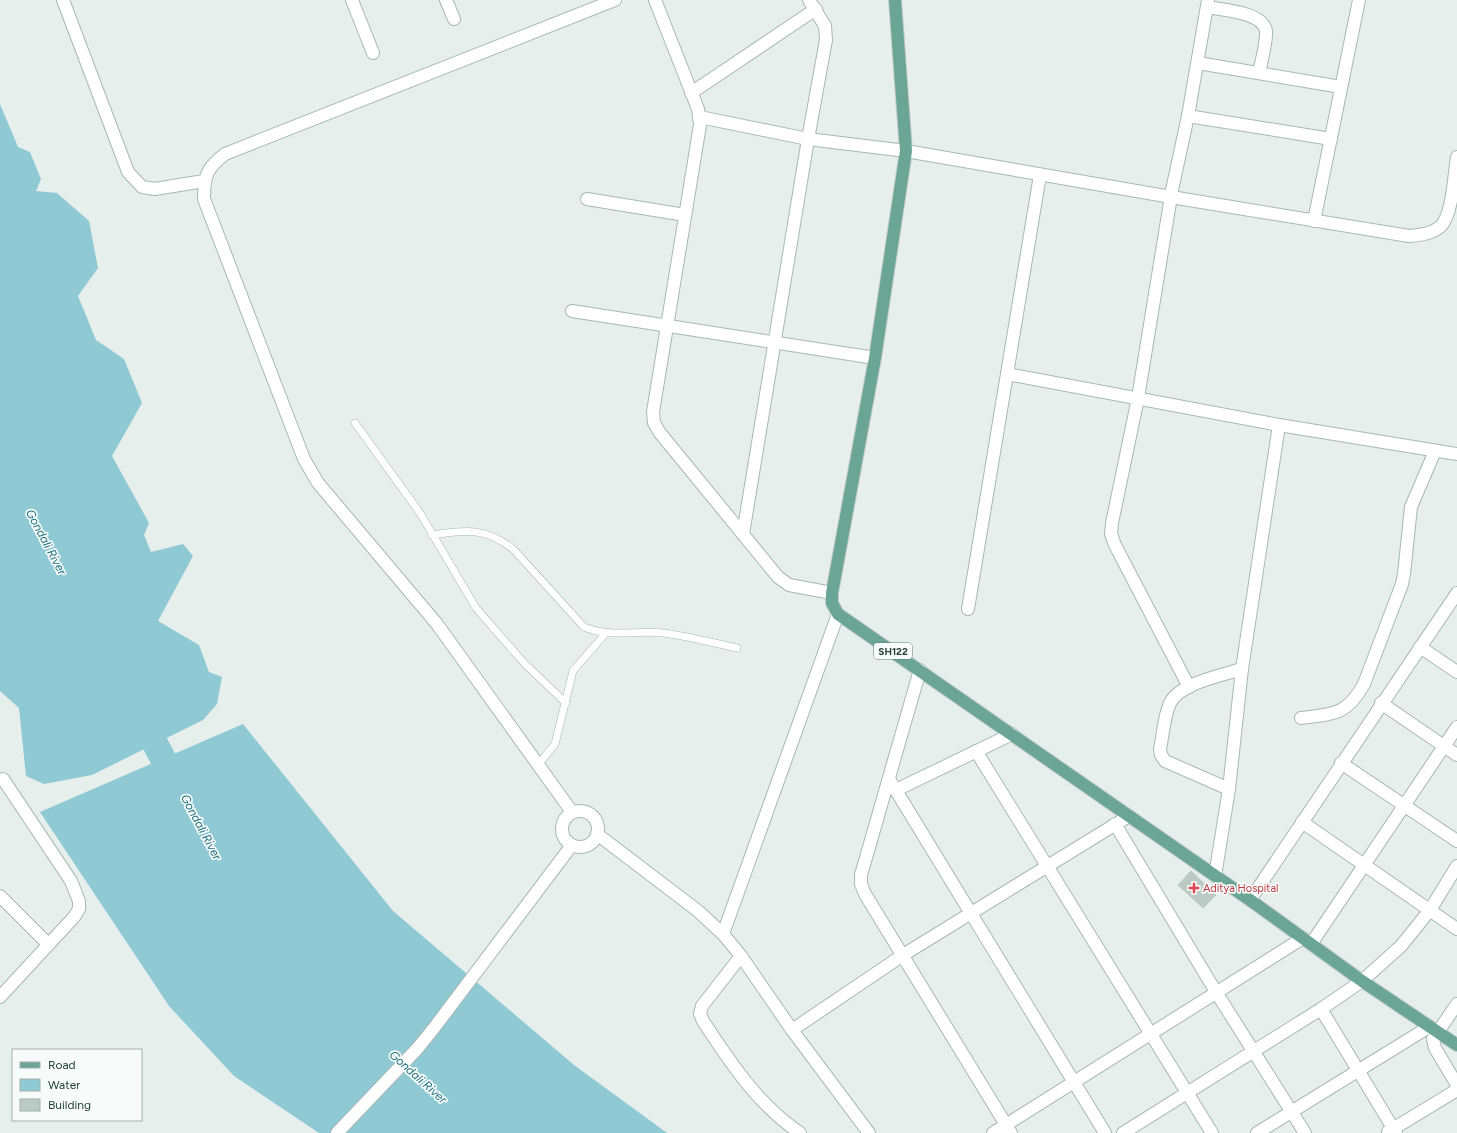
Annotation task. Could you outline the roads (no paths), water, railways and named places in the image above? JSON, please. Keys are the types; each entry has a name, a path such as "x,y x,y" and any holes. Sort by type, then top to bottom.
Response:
{"main road":[{"path":"838,614 832,603 832,593 875,358 906,151 895,0"},
{"name":"SH122","path":"838,614 1250,900 1433,1030 1457,1045"}],"street":[{"path":"63,0 128,172 142,187 155,189 204,181"},
{"path":"352,0 373,53"},
{"path":"446,0 454,19"},
{"path":"572,812 422,605 318,483 304,459 204,199 204,181 211,165 226,154 615,0"},
{"path":"655,0 700,117 653,412 654,423 660,433 778,577 789,585 832,593"},
{"path":"1314,221 1359,0"},
{"path":"691,93 812,4 827,33 808,139 743,534"},
{"path":"1189,687 1115,545 1111,534 1112,523 1138,398 1172,197 1208,4 1256,17 1264,23 1266,32 1259,73"},
{"path":"1198,63 1341,87"},
{"path":"1188,116 1331,139"},
{"path":"700,117 808,139 906,151 1040,175 1409,236 1428,233 1441,225 1449,211 1457,157"},
{"path":"968,609 1040,175"},
{"path":"587,199 685,215"},
{"path":"572,311 875,358"},
{"path":"1007,374 1279,425 1457,454"},
{"path":"1215,876 1229,788 1242,669 1279,425"},
{"path":"1301,718 1333,714 1344,710 1360,692 1402,584 1411,507 1435,451"},
{"path":"1250,900 1381,703 1457,593"},
{"path":"723,934 838,614"},
{"path":"1420,647 1457,672"},
{"path":"1229,788 1165,761 1161,756 1160,749 1170,704 1174,697 1189,687 1242,669"},
{"path":"920,670 861,875 861,884 865,894 1009,1129"},
{"path":"1381,703 1457,755"},
{"path":"993,1133 1009,1129 1074,1082 1151,1033 1216,992 1307,941 1365,865 1457,727"},
{"path":"896,790 1012,734"},
{"path":"976,751 1212,1133"},
{"path":"1341,764 1405,805 1457,841"},
{"path":"0,997 74,917 79,909 79,901 71,881 3,779"},
{"path":"889,779 1105,1133"},
{"path":"584,811 594,816 597,821 598,834 594,840 584,846 572,845 564,836 562,831 564,820 572,812 584,811"},
{"path":"792,1030 902,955 1129,816"},
{"path":"1302,822 1457,929"},
{"path":"1115,824 1216,992 1305,1133"},
{"path":"598,834 698,911 723,934 741,956 792,1030 869,1133"},
{"path":"337,1133 417,1049 572,845"},
{"path":"1123,1133 1321,1009 1362,980 1402,946 1430,910 1457,866"},
{"path":"0,896 48,944"},
{"path":"741,956 702,1006 700,1014 703,1021 739,1075 783,1121 800,1133"},
{"path":"1257,1133 1358,1071 1433,1030 1457,1004"},
{"path":"1321,1009 1392,1132 1457,1090"},
{"path":"1433,1030 1435,1048 1457,1085"}],"lane":[{"path":"355,423 420,513 476,608 524,663 566,703"},
{"path":"432,535 465,530 476,531 504,542 584,627 605,634 663,633 737,648"},
{"path":"538,765 555,744 574,671 605,634"}],"water":[{"path":"0,104 18,147 30,152 41,179 36,191 57,193 89,221 98,268 78,296 96,340 124,359 142,403 112,456 149,523 144,535 151,552 183,544 193,556 158,621 199,645 209,672 222,677 217,704 203,720 92,775 44,784 26,776 19,708 0,691"},
{"path":"243,724 393,911 574,1065 667,1133 319,1133 234,1076 169,1006 40,812"}],"waterway":[{"name":"Gondali River","path":"138,712 180,790"}],"place":[{"name":"Aditya Hospital","path":"1194,888"}]}
